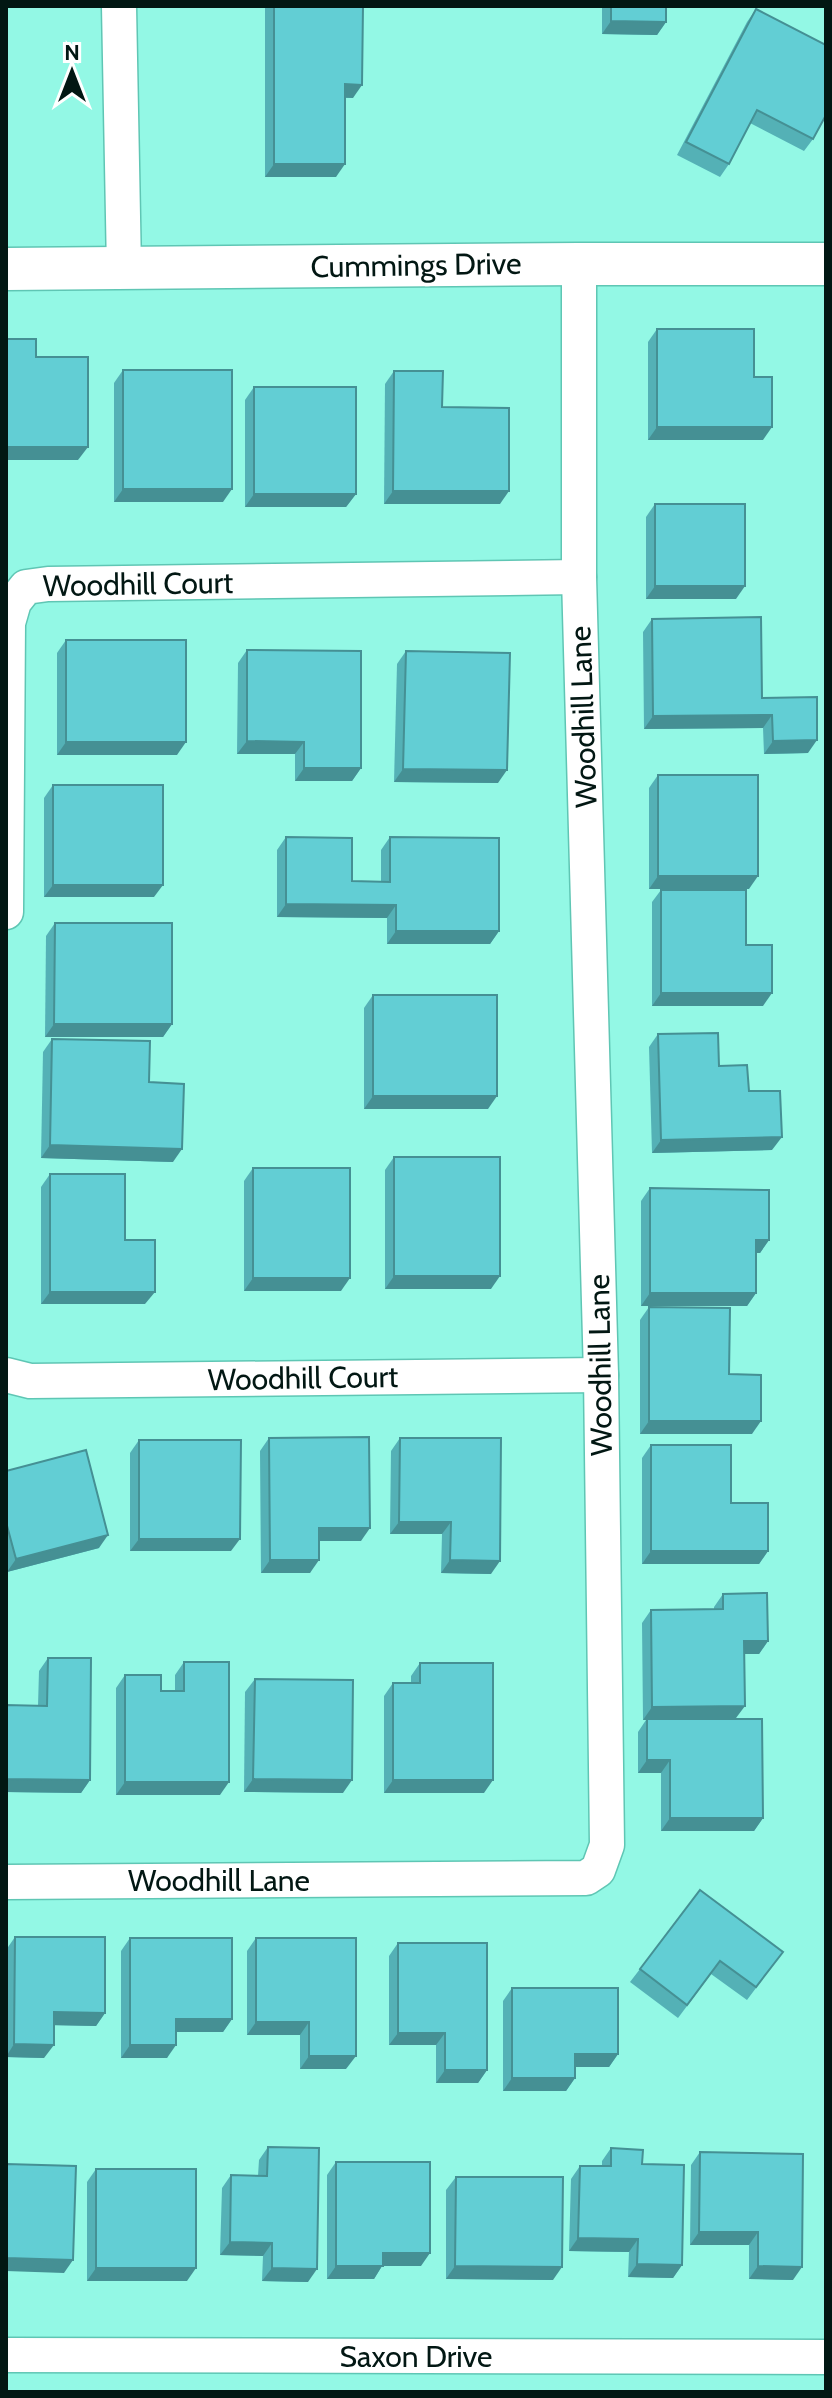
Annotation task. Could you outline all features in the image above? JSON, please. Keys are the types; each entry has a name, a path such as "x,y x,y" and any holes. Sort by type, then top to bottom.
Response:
{"street":[{"path":"119,6 124,269"},
{"name":"Woodhill Lane","path":"6,1882 586,1878 598,1870 607,1845 601,1375 579,577 579,264"},
{"name":"Cummings Drive","path":"6,269 826,264"},
{"name":"Woodhill Court","path":"6,912 8,623 14,602 26,587 48,584 579,577"},
{"name":"Woodhill Court","path":"6,1375 30,1381 601,1375"},
{"name":"Saxon Drive","path":"6,2355 826,2357"}],"building":[{"path":"274,6 363,6 362,85 345,84 345,164 274,164"},
{"path":"611,6 666,6 666,22 611,21"},
{"path":"756,9 826,45 826,115 813,139 757,110 729,164 686,142"},
{"path":"657,329 754,329 754,377 772,377 772,427 657,427"},
{"path":"6,339 36,339 36,357 88,357 88,447 6,447"},
{"path":"123,370 232,370 232,489 123,489"},
{"path":"394,371 443,371 442,407 509,408 509,491 393,491"},
{"path":"254,387 356,387 356,494 254,494"},
{"path":"655,504 745,504 745,586 655,586"},
{"path":"761,617 762,698 817,697 817,740 773,741 772,715 653,716 652,619"},
{"path":"66,640 186,640 186,742 66,742"},
{"path":"247,650 361,651 361,768 304,768 304,742 247,741"},
{"path":"406,651 510,653 507,770 403,769"},
{"path":"658,775 758,775 758,876 658,876"},
{"path":"53,785 163,785 163,885 53,885"},
{"path":"286,837 352,838 352,881 390,882 390,837 499,838 499,931 396,931 396,905 286,904"},
{"path":"661,890 746,890 746,945 772,945 772,993 661,993"},
{"path":"55,923 172,923 172,1024 54,1024"},
{"path":"373,995 497,995 497,1096 373,1096"},
{"path":"718,1033 719,1066 747,1065 749,1091 780,1091 782,1137 661,1140 658,1034"},
{"path":"52,1039 150,1041 149,1082 184,1084 182,1149 50,1145"},
{"path":"394,1157 500,1157 500,1276 394,1276"},
{"path":"253,1168 350,1168 350,1278 253,1278"},
{"path":"50,1174 125,1174 125,1240 155,1240 155,1292 50,1292"},
{"path":"650,1188 769,1190 769,1240 756,1240 756,1293 650,1293"},
{"path":"649,1307 730,1308 729,1374 761,1375 761,1421 649,1421"},
{"path":"369,1437 370,1528 319,1528 319,1560 270,1560 269,1438"},
{"path":"400,1438 501,1438 500,1561 450,1560 451,1522 399,1522"},
{"path":"139,1440 241,1440 240,1539 139,1539"},
{"path":"651,1445 731,1445 731,1503 768,1503 768,1551 651,1551"},
{"path":"86,1450 108,1535 16,1559 6,1522 6,1471"},
{"path":"767,1593 768,1641 744,1641 745,1706 652,1707 651,1610 723,1609 723,1594"},
{"path":"48,1658 91,1658 90,1780 6,1779 6,1705 47,1706"},
{"path":"184,1662 229,1662 229,1782 125,1782 125,1675 161,1675 161,1691 184,1691"},
{"path":"420,1663 493,1663 493,1780 393,1780 393,1683 420,1683"},
{"path":"255,1679 353,1680 352,1780 253,1779"},
{"path":"647,1719 762,1719 763,1818 670,1818 670,1760 647,1760"},
{"path":"700,1890 783,1952 756,1987 720,1961 687,2005 640,1969"},
{"path":"15,1937 105,1937 105,2013 54,2012 54,2045 14,2044"},
{"path":"130,1938 232,1938 232,2019 176,2019 176,2045 130,2045"},
{"path":"256,1938 356,1938 356,2056 309,2056 309,2022 256,2022"},
{"path":"398,1943 487,1943 487,2070 445,2070 445,2033 398,2033"},
{"path":"512,1988 618,1988 618,2054 575,2054 575,2078 512,2078"},
{"path":"268,2147 319,2148 317,2269 272,2268 272,2243 230,2242 231,2175 267,2176"},
{"path":"611,2148 643,2150 642,2164 684,2165 682,2265 637,2264 638,2239 578,2238 580,2166 611,2166"},
{"path":"700,2152 803,2154 802,2267 758,2266 758,2232 699,2232"},
{"path":"336,2162 430,2162 430,2253 383,2253 383,2266 336,2266"},
{"path":"6,2164 76,2166 73,2260 6,2258"},
{"path":"96,2169 196,2169 196,2268 96,2268"},
{"path":"456,2177 563,2177 562,2267 455,2266"}]}
